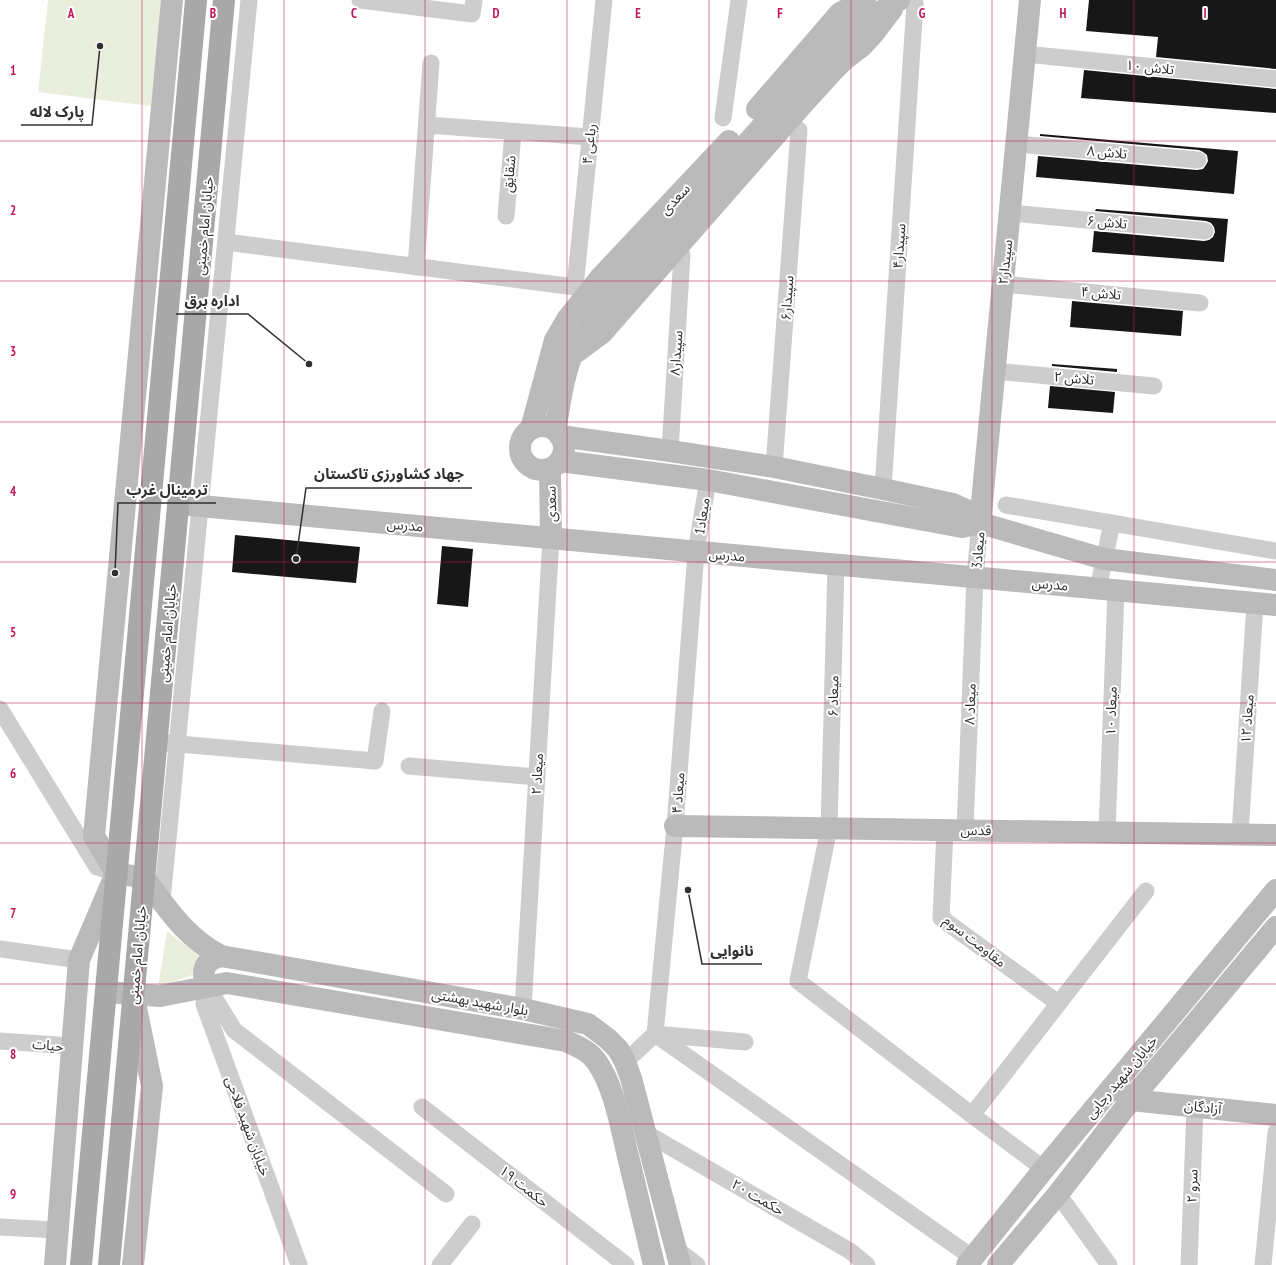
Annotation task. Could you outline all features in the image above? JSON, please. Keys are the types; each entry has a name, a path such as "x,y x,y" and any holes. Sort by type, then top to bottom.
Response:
{"main road":[{"name":"خیابان امام خمینی","path":"81,1265 196,0"},
{"name":"خیابان امام خمینی","path":"109,1265 144,878 167,743 171,592 224,0"},
{"path":"150,502 179,504"}],"street":[{"path":"116,873 94,836 172,0"},
{"path":"162,901 167,743 192,595 249,0"},
{"path":"360,0 472,14 474,0"},
{"name":"رباعی ۴","path":"416,267 575,287 604,0"},
{"path":"723,118 739,0"},
{"name":"سپیدار۲","path":"980,523 1030,0"},
{"name":"سعدی","path":"531,428 555,340 568,318 584,297 600,278 728,142 840,13 858,1"},
{"name":"سعدی","path":"558,433 564,381 572,355 588,326 604,306 845,32 859,22 904,1"},
{"name":"سپیدار۴","path":"883,489 904,1"},
{"name":"تلاش ۱۰","path":"1025,54 1276,79"},
{"path":"226,242 416,267 431,63"},
{"path":"427,125 590,137"},
{"name":"سپیدار۶","path":"774,467 800,130"},
{"name":"شقایق","path":"506,216 513,132"},
{"name":"تلاش ۸","path":"1016,144 1198,160"},
{"name":"تلاش ۶","path":"1010,213 1205,231"},
{"name":"سپیدار۸","path":"670,451 682,255"},
{"name":"تلاش ۴","path":"1003,284 1200,303"},
{"name":"تلاش ۲","path":"994,371 1154,386"},
{"path":"980,523 968,511 953,504 774,467 558,433 545,426 531,428 522,438 520,451 526,463 537,470 555,465 708,480 962,527 980,523 1104,559 1276,580"},
{"path":"555,465 564,451 562,439 558,433"},
{"name":"سعدی","path":"551,538 555,465"},
{"name":"میعاد1","path":"696,552 708,480"},
{"name":"مدرس","path":"179,504 1276,605"},
{"path":"1006,505 1276,551"},
{"name":"میعاد3","path":"975,577 980,523"},
{"name":"میعاد ۱۰","path":"1107,832 1107,590 1104,559 1112,523"},
{"name":"میعاد ۲","path":"523,1009 551,538"},
{"name":"میعاد ۴","path":"655,1034 675,826 696,552"},
{"name":"میعاد ۶","path":"836,565 829,828 798,981 972,1115"},
{"name":"میعاد ۸","path":"955,830 975,577"},
{"path":"171,592 192,595"},
{"name":"میعاد ۱۲","path":"1240,834 1254,603"},
{"path":"0,709 97,867 116,873 144,878"},
{"path":"167,743 375,761 382,711"},
{"path":"409,766 537,777"},
{"name":"قدس","path":"675,826 1276,835"},
{"name":"مقاومت سوم","path":"955,830 941,918 1058,1003"},
{"path":"55,1265 79,960 116,873"},
{"name":"بلوار شهید بهشتی","path":"144,878 179,924 206,948 221,956 523,1009 588,1024 608,1039 618,1049 625,1062 631,1078 646,1133 678,1257"},
{"name":"خیابان شهید رجایی","path":"970,1262 1044,1169 1276,890"},
{"path":"1044,1169 972,1115 1146,891"},
{"name":"خیابان شهید رجایی","path":"998,1265 1058,1194 1131,1100 1276,927"},
{"path":"0,949 79,960"},
{"path":"221,956 214,958 207,963 204,970 204,978 207,986 234,1030 446,1194"},
{"name":"بلوار شهید بهشتی","path":"106,992 160,996 227,983 566,1041 582,1048 597,1061 604,1074 617,1110 654,1265"},
{"name":"خیابان شهید فلاحی","path":"207,986 204,1004 299,1265"},
{"path":"133,1265 152,1086 134,994"},
{"path":"655,1034 970,1262"},
{"path":"625,1062 655,1034 745,1042"},
{"name":"حیات","path":"0,1041 72,1046"},
{"path":"1114,1085 1131,1100"},
{"name":"آزادگان","path":"1131,1100 1276,1115"},
{"name":"حکمت ۱۹","path":"422,1107 626,1265"},
{"name":"سرو ۲","path":"1189,1265 1195,1107"},
{"path":"1263,1265 1276,1132"},
{"name":"حکمت ۲۰","path":"646,1133 850,1251 867,1265"},
{"path":"1058,1194 1109,1265"},
{"path":"440,1265 472,1224"},
{"path":"0,1227 58,1230"},
{"path":"678,1257 697,1265"}],"green space":[{"path":"48,0 162,0 151,106 38,92"},
{"path":"167,931 213,967 158,988"}],"building":[{"path":"1089,0 1276,0 1276,69 1156,57 1158,37 1086,31"},
{"path":"1084,70 1276,89 1276,113 1081,98"},
{"path":"1040,134 1238,151 1234,194 1036,177 1038,156 1197,170 1203,169 1208,161 1207,155 1199,150 1040,136"},
{"path":"1096,209 1228,219 1224,262 1092,252 1094,231 1204,241 1213,237 1215,232 1211,223 1206,221 1095,211"},
{"path":"1072,301 1183,311 1181,336 1070,327"},
{"path":"1052,364 1117,369 1117,372 1052,366"},
{"path":"1050,386 1115,392 1113,413 1048,408"},
{"path":"235,535 360,547 356,583 232,572"},
{"path":"442,546 473,549 468,607 437,604"}],"place":[{"name":"پارک لاله","path":"100,46"},
{"name":"اداره برق","path":"309,364"},
{"name":"جهاد کشاورزی تاکستان","path":"296,559"},
{"name":"ترمینال غرب","path":"115,573"},
{"name":"نانوایی","path":"688,890"}]}
